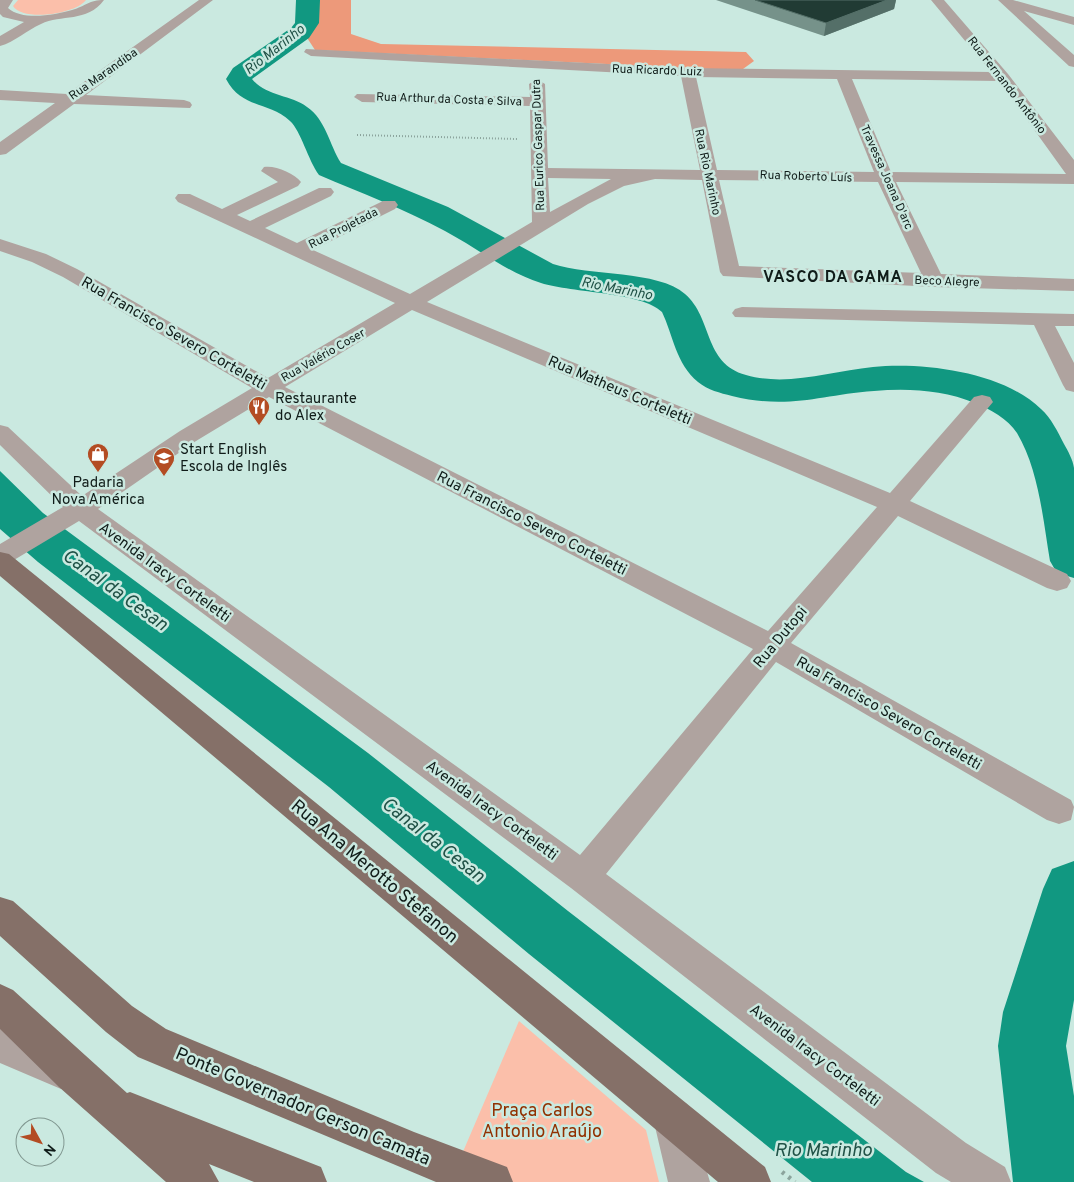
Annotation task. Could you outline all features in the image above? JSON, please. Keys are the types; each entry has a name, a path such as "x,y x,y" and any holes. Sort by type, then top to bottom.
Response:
{"main road":[{"name":"Rua Ana Merotto Stefanon","path":"4,555 750,1182"},
{"name":"Ponte Governador Gerson Camata","path":"0,912 119,1019 152,1043 414,1153 492,1182"},
{"path":"0,1003 73,1073 198,1182"},
{"path":"73,1073 136,1116 306,1182"}],"street":[{"path":"7,0 1,8 8,15 39,19 80,12 89,8 98,0"},
{"name":"Rua Marandiba","path":"0,150 207,0"},
{"name":"Rua Fernando Antônio","path":"937,0 1003,77 1074,172"},
{"path":"1005,1 1074,21"},
{"path":"1005,1 1074,63"},
{"path":"0,42 39,19"},
{"name":"Rua Ricardo Luiz","path":"311,52 536,66 688,72 1003,77"},
{"name":"Rua Eurico Gaspar Dutra","path":"536,66 541,225"},
{"name":"Rua Rio Marinho","path":"688,72 730,272"},
{"name":"Travessa Joana D'arc","path":"842,73 885,178 934,281"},
{"path":"0,95 184,105"},
{"name":"Rua Arthur da Costa e Silva","path":"362,96 537,102"},
{"path":"221,216 292,182 270,171"},
{"name":"Rua Roberto Luís","path":"538,173 1074,180"},
{"name":"Rua Valério Coser","path":"4,555 68,516 188,436 267,387 490,257 541,225 605,188 656,174"},
{"path":"249,229 325,192"},
{"name":"Rua Matheus Corteletti","path":"184,198 410,302 894,504 1057,581"},
{"name":"Rua Projetada","path":"296,251 389,205"},
{"name":"Rua Francisco Severo Corteletti","path":"0,245 39,258 70,273 267,387 772,646 1059,810"},
{"name":"Beco Alegre","path":"730,272 1074,285"},
{"path":"742,313 1074,320"},
{"path":"1041,319 1074,385"},
{"name":"Rua Dutopi","path":"583,877 772,646 982,402"},
{"name":"Avenida Iracy Corteletti","path":"0,432 68,516 583,877 951,1158 990,1182"},
{"path":"0,1044 73,1073"},
{"path":"673,1118 689,1182"}],"path":[{"path":"357,135 537,140"}],"green space":[{"path":"18,0 86,0 72,9 38,15 19,11 13,6"},
{"name":"Praça Carlos Antonio Araújo","path":"519,1021 646,1130 659,1182 450,1182"}],"shaded area":[{"path":"310,0 351,0 351,34 381,44 746,52 754,61 743,69 731,70 315,50 302,30"}],"water":[{"name":"Rio Marinho","path":"0,471 43,513 368,753 568,911 906,1172 924,1182 812,1182 529,954 329,787 38,562 0,529"}],"building":[{"path":"755,0 887,0 826,23"}],"waterway":[{"name":"Rio Marinho","path":"308,0 307,23 300,33 242,74 239,79 249,91 291,109 305,119 325,163 330,169 436,214 541,271 568,279 645,290 669,299 680,312 692,343 704,365 711,373 731,383 762,390 786,391 855,381 916,378 958,384 996,397 1014,407 1028,419 1039,435 1055,477 1074,561"},
{"name":"Rio Marinho","path":"1050,1182 1032,1046 1037,1012 1074,889"}],"place":[{"name":"Restaurante do Alex","path":"259,426"},
{"name":"Padaria Nova América","path":"98,473"},
{"name":"Start English Escola de Inglês","path":"164,477"}],"district":[{"name":"VASCO DA GAMA","path":"833,276"}],"water label":[{"name":"Canal da Cesan","path":"116,589"},
{"name":"Canal da Cesan","path":"434,839"}]}
